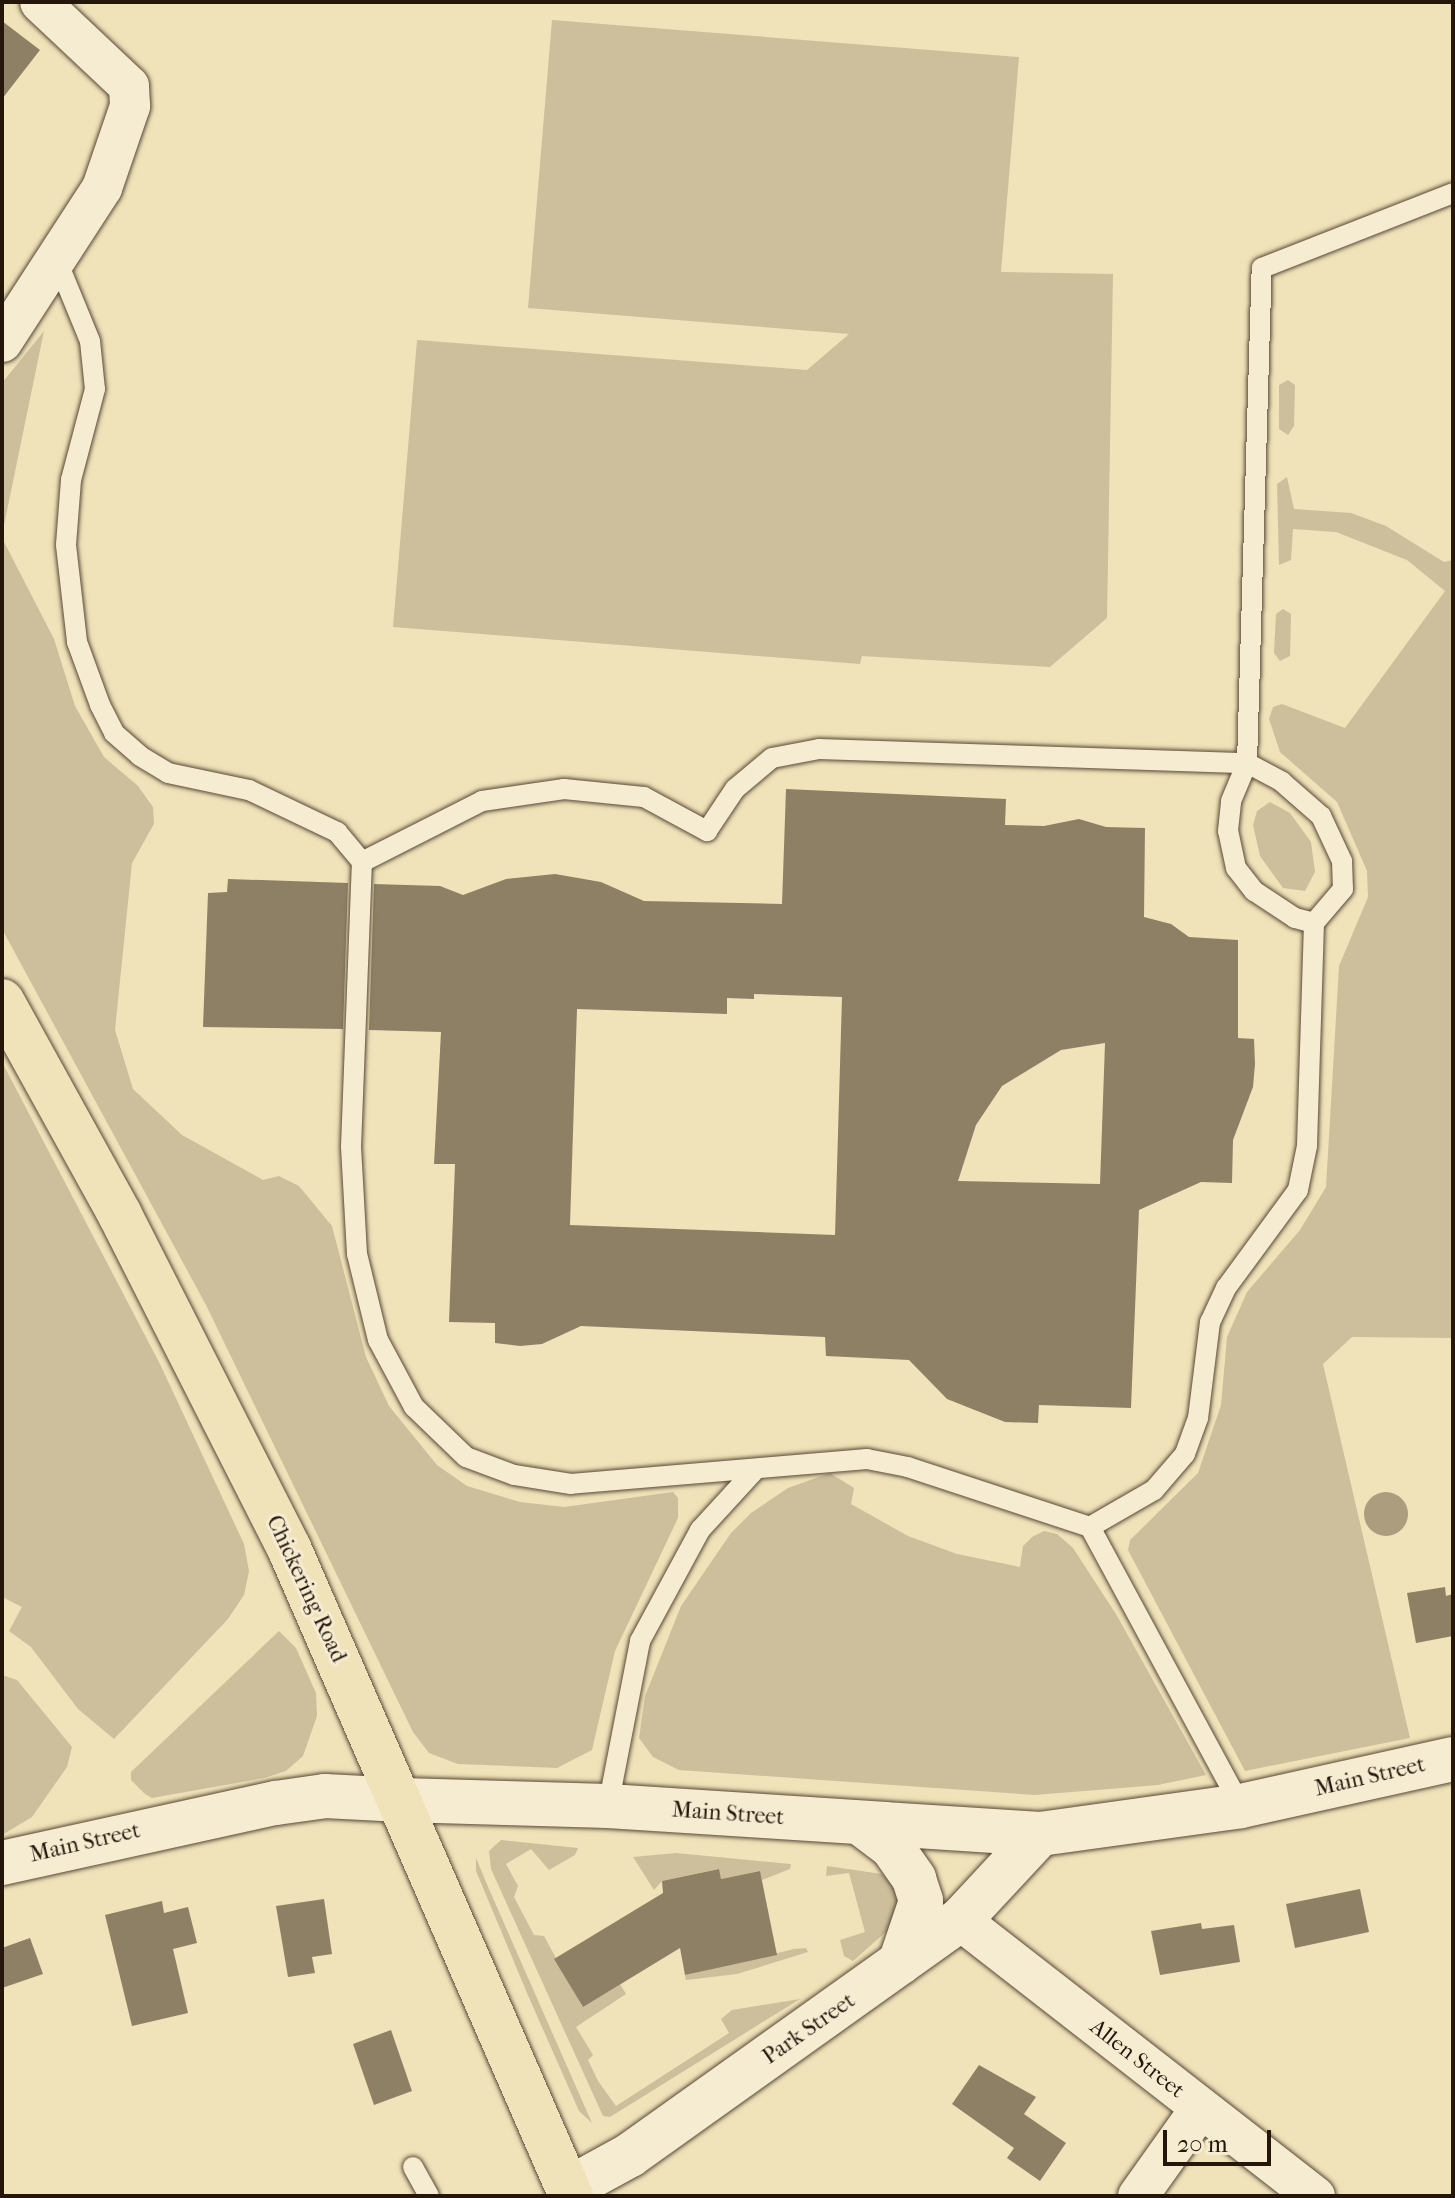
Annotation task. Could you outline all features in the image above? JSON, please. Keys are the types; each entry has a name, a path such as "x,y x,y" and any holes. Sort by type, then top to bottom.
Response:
{"main road":[{"name":"Chickering Road","path":"2,1001 120,1215 282,1534 402,1800 565,2194"},
{"name":"Main Street","path":"2,1863 276,1803 325,1796 608,1806 863,1825 1040,1834 1241,1806 1453,1759"},
{"path":"863,1825 892,1847 914,1879 921,1901 900,1963"},
{"name":"Park Street","path":"565,2194 630,2155 960,1920 1040,1834"}],"street":[{"path":"2,342 58,263 102,188 126,121 129,86 40,2"},
{"name":"Allen Street","path":"960,1920 1315,2196"},
{"path":"1138,2196 1200,2109"}],"lane":[{"path":"1314,923 1275,907 1236,868 1228,831 1231,801 1247,763 1262,268 1453,193"},
{"path":"58,263 90,341 95,389 71,480 66,545 77,642 100,705 114,733 149,762 209,785 249,790 337,832 362,862 351,1147 357,1254 378,1340 414,1407 466,1457 514,1475 571,1484 867,1459 908,1467 1090,1527 1241,1806"},
{"path":"362,862 482,801 564,789 644,797 707,831 735,789 772,758 819,749 1247,763 1282,782 1321,816 1342,861 1343,889 1314,923 1307,1146 1298,1190 1226,1288 1210,1322 1198,1418 1185,1454 1154,1490 1090,1527"},
{"path":"608,1806 618,1732 640,1641 700,1530 755,1470"},
{"path":"413,2167 429,2196"}],"shaded area":[{"path":"552,20 1019,57 1001,272 1113,274 1107,618 1050,667 862,656 860,664 393,627 417,340 807,370 849,334 528,308"},
{"path":"44,331 2,535 2,383"},
{"path":"1288,380 1295,385 1294,426 1288,435 1279,429 1279,385"},
{"path":"1287,477 1294,509 1351,513 1386,526 1444,562 1453,560 1453,1338 1352,1337 1323,1364 1410,1738 1245,1771 1128,1550 1130,1540 1198,1473 1221,1405 1227,1337 1247,1292 1300,1230 1326,1187 1339,966 1368,897 1367,871 1337,802 1280,752 1269,719 1273,707 1282,704 1345,728 1445,591 1407,560 1336,532 1293,529 1291,560 1279,565 1277,484"},
{"path":"2,538 54,639 75,706 104,757 138,786 153,807 154,824 132,863 115,1030 133,1089 182,1135 263,1180 279,1176 299,1186 332,1226 366,1357 389,1406 437,1465 467,1486 520,1502 564,1507 673,1492 678,1498 678,1518 615,1651 592,1750 557,1768 458,1764 429,1753 413,1732 206,1305 2,929"},
{"path":"1283,609 1291,614 1290,656 1280,661 1274,653 1276,614"},
{"path":"1270,802 1290,813 1311,842 1315,872 1305,891 1283,888 1260,856 1253,825 1257,811"},
{"path":"2,1062 160,1364 244,1544 249,1571 244,1595 228,1619 114,1739 78,1709 31,1647 9,1631 22,1607 2,1597"},
{"path":"830,1473 854,1488 851,1504 908,1536 957,1554 1020,1567 1023,1546 1032,1537 1044,1531 1057,1534 1073,1548 1116,1614 1206,1775 1158,1785 1035,1795 679,1770 653,1757 639,1738 645,1696 681,1606 731,1533 751,1513 788,1488"},
{"path":"1386,1492 1401,1499 1408,1514 1401,1529 1386,1536 1371,1529 1364,1514 1371,1499"},
{"path":"279,1631 296,1648 316,1693 317,1716 303,1756 286,1771 264,1778 152,1798 145,1794 131,1780 131,1772"},
{"path":"2,1675 17,1680 72,1747 67,1767 32,1817 2,1835"},
{"path":"501,1840 578,1848 575,1855 549,1870 531,1849 506,1864 518,1886 514,1897 534,1935 544,1936 582,2006 620,1984 626,1994 576,2027 593,2055 588,2060 598,2081 616,2106 729,2033 721,2019 732,2010 800,1999 610,2117 603,2116 491,1869 489,1851"},
{"path":"676,1853 791,1864 790,1869 762,1880 759,1871 721,1879 718,1869 662,1881 654,1890 633,1857"},
{"path":"476,1858 592,2123 579,2111 527,1993 476,1871"},
{"path":"827,1866 882,1874 900,1894 895,1924 853,1961 844,1956 840,1940 865,1932 849,1873 826,1876"},
{"path":"806,1948 808,1952 737,1974 686,1980 685,1975"}],"building":[{"path":"2,21 40,50 2,99"},
{"path":"786,789 1006,799 1005,825 1044,826 1079,819 1106,827 1145,828 1144,917 1171,924 1189,937 1238,940 1238,1038 1254,1039 1255,1064 1253,1087 1233,1140 1232,1183 1201,1182 1139,1210 1131,1408 1039,1405 1038,1423 1005,1422 947,1399 909,1360 826,1356 825,1337 581,1326 542,1344 520,1346 495,1343 495,1323 449,1322 455,1164 434,1164 441,1032 369,1030 374,884 440,886 463,895 506,879 555,874 601,882 644,901 782,904","holes":["754,994 842,997 835,1235 570,1225 577,1009 727,1014 727,998 754,999","1105,1043 1100,1184 958,1181 976,1125 1002,1086 1061,1050"]},
{"path":"228,879 348,883 343,1029 203,1027 208,893 227,892"},
{"path":"1445,1587 1446,1596 1453,1594 1453,1636 1416,1643 1407,1593"},
{"path":"719,1869 721,1879 760,1871 777,1955 685,1975 680,1948 583,2007 554,1959 663,1893 662,1881"},
{"path":"1360,1889 1369,1932 1295,1948 1286,1904"},
{"path":"324,1899 332,1954 312,1957 315,1973 288,1977 276,1906"},
{"path":"162,1901 164,1913 188,1907 197,1943 173,1949 188,2013 132,2026 105,1915"},
{"path":"1201,1923 1202,1929 1234,1925 1240,1962 1160,1975 1151,1931"},
{"path":"30,1938 43,1974 2,1988 2,1948"},
{"path":"391,2030 412,2091 374,2105 353,2044"},
{"path":"979,2065 1036,2097 1024,2114 1066,2143 1040,2181 1007,2158 1014,2148 952,2104"}]}
